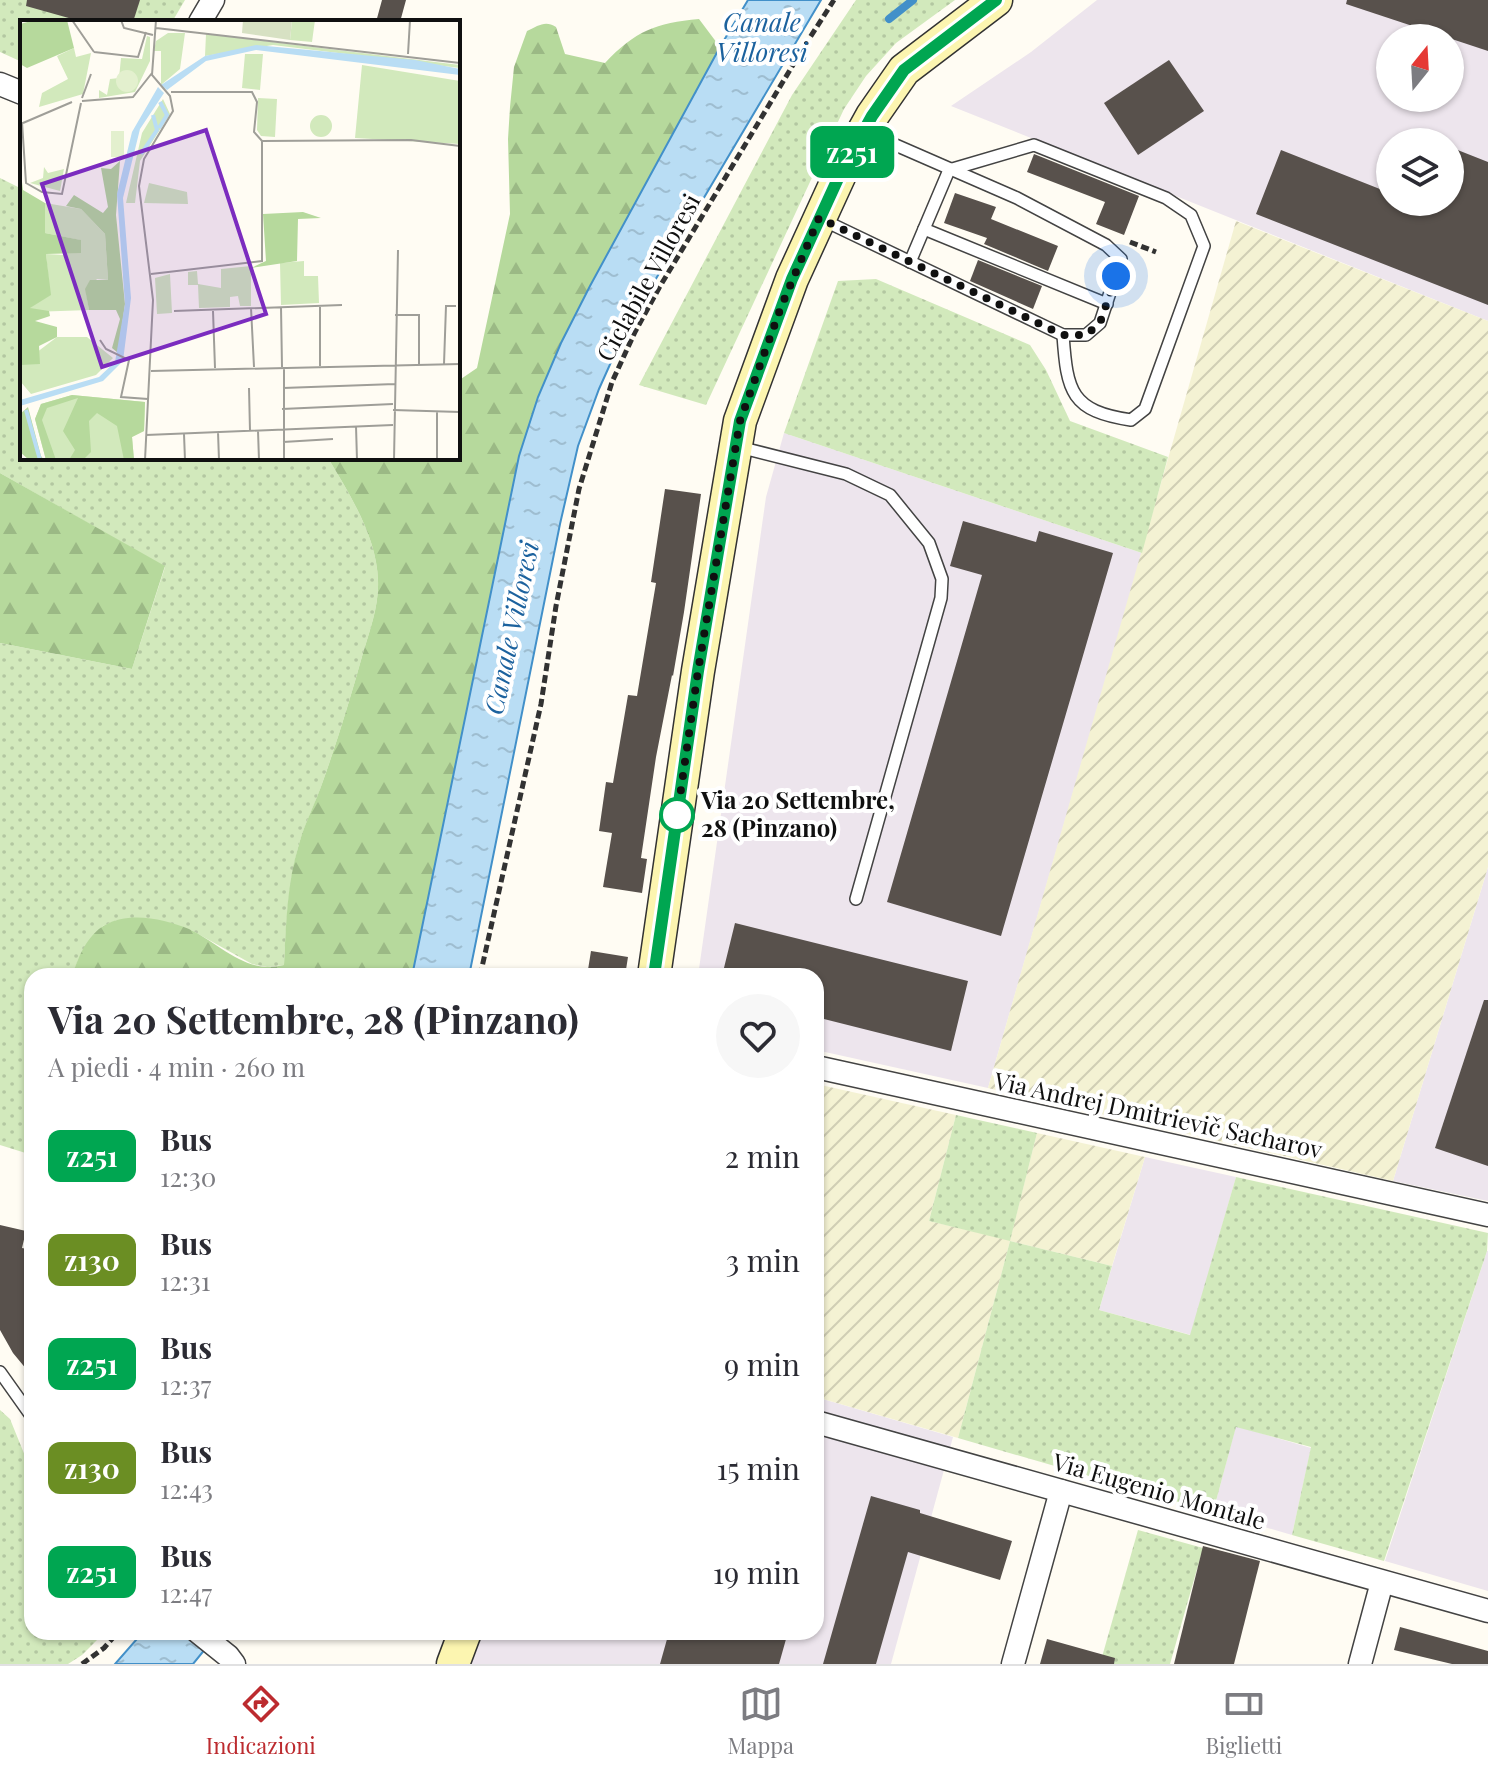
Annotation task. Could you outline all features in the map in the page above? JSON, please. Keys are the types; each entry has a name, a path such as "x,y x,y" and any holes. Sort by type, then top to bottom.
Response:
{"street":[{"path":"201,20 213,0"},
{"path":"655,968 698,671 740,421 781,307 819,218 864,131 904,70 996,0"},
{"path":"0,84 20,92"},
{"name":"Via Andrej Dmitrievič Sacharov","path":"824,1069 1488,1215"},
{"name":"Via Eugenio Montale","path":"824,1424 1488,1611"},
{"path":"1013,1664 1061,1491"},
{"path":"1360,1664 1382,1582"},
{"path":"208,1640 227,1656"},
{"path":"453,1664 462,1640"}],"lane":[{"path":"819,218 1063,335 1086,335 1100,323 1121,259 1106,245 1017,198 864,131"},
{"path":"949,170 1034,145 1166,198 1191,215 1204,246 1145,409 1131,420 1109,417 1086,407 1071,390 1063,335"},
{"path":"910,262 949,170"},
{"path":"924,229 1107,304"},
{"path":"734,446 846,474 890,495 929,543 942,579 941,598 856,899"},
{"path":"0,1372 24,1406"}],"path":[{"name":"Ciclabile Villoresi","path":"482,968 541,704 579,489 612,382 659,288 834,0"},
{"path":"82,1664 111,1640"}],"shaded area":[{"path":"1097,0 1488,0 1488,321 951,106 1031,52"},
{"path":"1236,221 1488,321 1488,867 1393,1181 988,1088"},
{"path":"784,433 1142,553 988,1088 824,1052 824,968 699,968 766,497"},
{"path":"1488,867 1488,1201 1393,1181"},
{"path":"824,1086 956,1115 929,1221 1010,1240 1037,1133 1145,1157 1112,1266 1010,1241 958,1438 824,1399"},
{"path":"1145,1157 1236,1177 1191,1335 1099,1310"},
{"path":"1488,1251 1488,1591 1385,1561"},
{"path":"824,1399 953,1437 891,1664 462,1664 470,1640 824,1640"},
{"path":"1236,1426 1311,1448 1292,1535 1213,1512"}],"green space":[{"path":"0,0 185,0 173,20 20,20 20,61 0,52"},
{"path":"856,0 955,0 896,43 866,76 844,109 706,405 639,385 792,95"},
{"path":"699,19 720,47 590,286 519,456 414,968 75,968 84,948 99,929 115,921 136,917 169,922 189,929 256,966 284,965 295,859 344,717 374,617 378,590 368,533 329,460 460,460 460,380 477,368 510,214 510,107 514,67 527,31 542,24 552,25 556,27 565,54 605,63 637,36 670,23"},
{"path":"0,178 20,188 20,460 329,460 368,533 378,581 374,617 349,701 295,859 284,965 267,967 252,964 191,930 117,920 103,926 89,941 75,968 24,968 24,1152 0,1145 0,643 132,669 165,567 0,473"},
{"path":"876,279 1030,345 1046,370 1070,421 1168,457 1142,553 784,433 838,281"},
{"path":"0,473 165,566 132,669 0,643"},
{"path":"956,1115 1037,1133 1010,1241 929,1221"},
{"path":"1236,1177 1488,1233 1487,1251 1384,1561 1292,1535 1311,1447 1236,1427 1213,1512 958,1438 1010,1241 1112,1266 1099,1310 1190,1335"},
{"path":"0,1410 10,1419 24,1453 24,1640 97,1640 68,1664 0,1664"},
{"path":"1138,1530 1203,1548 1170,1664 1100,1664"}],"water":[{"name":"Canale Villoresi","path":"748,0 821,0 625,331 599,389 578,446 560,524 471,968 414,968 519,456 538,397 590,286"},
{"path":"136,1640 212,1640 193,1664 115,1664"}],"building":[{"path":"27,0 140,0 134,20 76,20 26,6"},
{"path":"382,0 406,0 401,20 377,20"},
{"path":"1347,0 1488,0 1488,51 1464,43 1464,24 1406,24 1346,4"},
{"path":"1169,60 1204,111 1138,155 1104,103"},
{"path":"1281,150 1376,187 1376,216 1464,216 1464,153 1488,162 1488,305 1256,214"},
{"path":"1034,154 1139,196 1124,235 1096,224 1105,202 1027,172"},
{"path":"955,193 996,207 991,219 1058,246 1048,271 984,244 987,238 944,223"},
{"path":"978,260 1042,286 1033,309 970,281"},
{"path":"665,489 701,494 684,612 656,757 641,858 647,859 642,893 603,887 612,833 599,831 606,782 613,783 628,695 637,696 656,583 651,582"},
{"path":"963,521 1036,542 1039,531 1113,553 1001,936 887,902 982,575 950,566"},
{"path":"735,923 968,981 951,1051 824,1019 824,968 724,968"},
{"path":"591,951 628,957 626,968 588,968"},
{"path":"1484,1000 1488,1000 1488,1166 1435,1148"},
{"path":"0,1225 24,1231 24,1366 0,1330"},
{"path":"871,1496 1012,1541 1000,1580 908,1552 876,1664 823,1664"},
{"path":"1203,1546 1260,1561 1234,1664 1174,1664"},
{"path":"1400,1627 1488,1651 1488,1664 1452,1664 1394,1650"},
{"path":"1047,1639 1115,1658 1114,1664 1040,1664"},
{"path":"667,1640 786,1640 779,1664 660,1664"}],"waterway":[{"path":"889,19 913,0"}],"bus line":[{"name":"z251","path":"655,968 698,671 740,421 792,279 841,172 872,116 904,70 996,0"}],"place":[{"name":"Via 20 Settembre, 28 (Pinzano)","path":"677,815"}],"route":[{"path":"677,815 676,824 734,446 781,307 819,218 1063,335 1086,335 1100,323 1116,276"}]}
